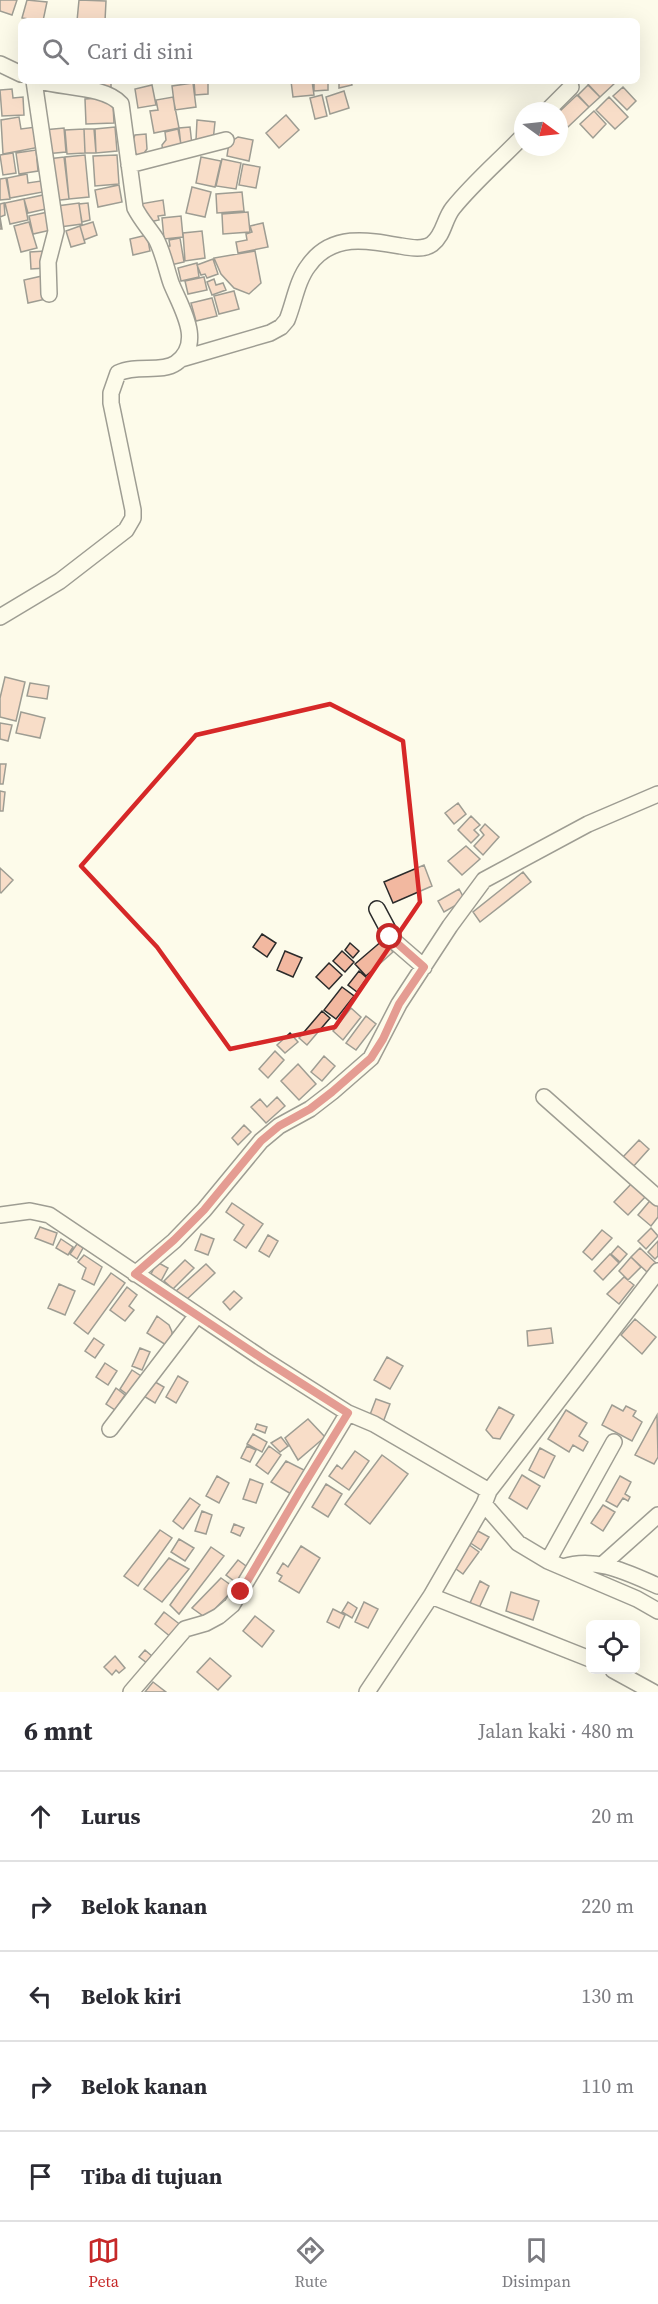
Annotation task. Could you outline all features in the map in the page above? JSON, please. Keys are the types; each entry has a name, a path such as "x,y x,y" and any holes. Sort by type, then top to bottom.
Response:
{"street":[{"path":"0,64 18,73"},
{"path":"34,84 56,231 48,262 49,294"},
{"path":"55,84 115,96 121,104 135,208 141,221 157,241 171,282 187,318 190,338 182,359"},
{"path":"556,102 570,87"},
{"path":"129,165 226,140"},
{"path":"0,617 60,581 126,530 133,518 111,403 118,373 127,368 163,368 174,365 182,359 270,333 281,327 287,320 308,265 323,251 338,243 367,240 423,248 432,244 439,237 450,211 514,145"},
{"path":"135,1274 204,1210 261,1141 279,1126 310,1109 371,1058 383,1039 399,1004 479,886 490,876 588,824 658,794"},
{"path":"376,909 394,942 424,967"},
{"path":"544,1097 658,1198"},
{"path":"0,1215 30,1212 49,1215 348,1413 374,1424 486,1497 518,1543 548,1561 637,1599 658,1611"},
{"path":"367,1692 431,1596 486,1497 658,1271"},
{"path":"110,1429 197,1315"},
{"path":"131,1692 185,1629 206,1623 232,1605 348,1413"},
{"path":"548,1561 614,1442"},
{"path":"602,1565 658,1515"},
{"path":"563,1567 578,1562 614,1567 658,1586"},
{"path":"431,1596 586,1657"},
{"path":"620,1674 653,1692"}],"highlighted area":[{"path":"330,704 403,741 420,902 335,1027 230,1049 157,947 81,866 196,735"}],"building":[{"path":"0,0 17,0 12,15 0,11"},
{"path":"27,0 47,2 44,18 22,18"},
{"path":"79,0 106,1 105,18 77,18"},
{"path":"83,84 111,84 111,88 83,86"},
{"path":"193,84 196,107 175,110 172,86"},
{"path":"194,84 208,84 208,94 195,95"},
{"path":"291,84 312,84 314,95 293,97"},
{"path":"314,84 328,84 328,90 314,91"},
{"path":"339,84 352,84 352,85 339,88"},
{"path":"588,84 614,84 600,97"},
{"path":"152,85 156,105 138,108 135,89"},
{"path":"588,85 600,97 589,107 578,95"},
{"path":"623,87 636,101 627,110 613,96"},
{"path":"12,89 13,98 23,97 24,115 2,116 0,90"},
{"path":"344,91 349,108 330,114 326,97"},
{"path":"322,95 327,116 315,119 310,98"},
{"path":"577,95 589,107 568,127 568,104"},
{"path":"173,97 179,128 154,133 150,111 158,110 156,100"},
{"path":"609,97 628,117 615,129 596,110"},
{"path":"99,98 113,105 114,123 86,124 85,99"},
{"path":"594,111 606,124 593,138 580,124"},
{"path":"286,115 299,130 279,148 266,133"},
{"path":"19,117 21,129 36,127 40,147 3,154 1,120"},
{"path":"197,120 215,122 213,141 196,140"},
{"path":"115,127 117,151 96,153 95,129"},
{"path":"190,127 192,145 181,146 179,128"},
{"path":"64,128 66,152 45,154 43,130"},
{"path":"84,129 85,153 67,154 65,130"},
{"path":"84,129 94,129 96,153 85,153"},
{"path":"178,129 182,149 163,153 165,132"},
{"path":"146,134 147,149 139,160 131,161 130,147 135,135"},
{"path":"238,137 253,140 249,161 227,156 229,143"},
{"path":"36,150 38,171 19,174 16,153"},
{"path":"13,153 16,173 3,175 0,155"},
{"path":"85,155 89,197 69,199 65,157"},
{"path":"117,155 119,184 95,186 93,156"},
{"path":"64,157 69,199 52,201 48,159"},
{"path":"201,157 221,161 215,187 196,183"},
{"path":"222,159 241,163 236,189 216,186"},
{"path":"243,164 260,167 256,188 239,185"},
{"path":"27,174 28,183 41,181 43,192 10,198 7,178"},
{"path":"6,178 10,199 0,200 0,179"},
{"path":"119,185 122,202 98,207 95,190"},
{"path":"192,187 211,192 205,217 186,213"},
{"path":"242,192 244,211 217,213 216,194"},
{"path":"43,195 46,209 28,213 24,199"},
{"path":"24,199 28,220 10,224 5,203"},
{"path":"163,200 165,215 158,216 159,220 144,223 140,204"},
{"path":"4,203 5,215 0,217 0,204"},
{"path":"79,203 82,224 60,227 57,206"},
{"path":"88,203 90,220 82,222 79,204"},
{"path":"48,212 51,230 33,234 29,216"},
{"path":"248,212 250,232 223,234 222,214"},
{"path":"181,216 183,237 164,239 162,218"},
{"path":"29,222 37,248 21,252 14,226"},
{"path":"93,222 97,235 84,240 80,226"},
{"path":"263,223 268,247 238,253 236,242 247,240 246,234 252,232 250,226"},
{"path":"80,226 85,243 71,247 66,231"},
{"path":"202,231 205,258 185,261 183,233"},
{"path":"147,235 150,251 133,255 130,239"},
{"path":"180,238 184,262 166,266 162,248 170,246 169,240"},
{"path":"45,251 46,268 31,269 30,252"},
{"path":"255,251 261,283 249,294 234,288 221,274 214,258"},
{"path":"213,259 218,274 207,278 205,274 201,275 197,265"},
{"path":"197,263 199,277 181,281 178,268"},
{"path":"42,276 46,299 28,303 24,280"},
{"path":"204,277 207,290 188,294 185,281"},
{"path":"214,279 216,285 223,283 226,290 212,295 207,282"},
{"path":"234,291 239,309 219,314 214,296"},
{"path":"212,298 217,316 196,321 191,303"},
{"path":"5,677 25,682 16,721 0,717 0,698"},
{"path":"30,683 49,686 47,699 27,696"},
{"path":"21,712 45,718 40,738 16,733"},
{"path":"0,723 12,725 8,741 0,739"},
{"path":"0,764 6,764 3,784 0,784"},
{"path":"0,791 5,792 3,811 0,811"},
{"path":"458,803 466,814 454,824 445,813"},
{"path":"471,816 480,825 474,830 479,835 471,843 458,830"},
{"path":"485,824 499,837 483,855 474,846 484,835 480,830"},
{"path":"466,846 480,859 462,875 448,861"},
{"path":"424,865 432,886 393,903 384,882"},
{"path":"0,868 13,880 1,893 0,892"},
{"path":"523,872 531,882 480,922 473,912"},
{"path":"459,889 465,900 444,912 438,901"},
{"path":"262,934 276,943 267,957 253,947"},
{"path":"383,940 393,952 366,976 355,964"},
{"path":"350,943 359,951 353,958 345,950"},
{"path":"285,951 302,958 293,977 277,970"},
{"path":"342,951 354,962 345,972 333,961"},
{"path":"329,963 342,975 329,989 316,977"},
{"path":"359,971 367,978 357,992 348,985"},
{"path":"342,987 354,996 336,1019 324,1010"},
{"path":"351,1008 361,1017 343,1040 333,1031"},
{"path":"322,1011 330,1018 307,1045 299,1038"},
{"path":"366,1016 376,1024 356,1050 346,1043"},
{"path":"290,1033 298,1042 285,1053 277,1045"},
{"path":"275,1051 284,1060 268,1078 259,1069"},
{"path":"324,1056 335,1066 322,1081 311,1072"},
{"path":"298,1064 316,1084 299,1100 281,1081"},
{"path":"277,1097 285,1106 266,1123 251,1107 260,1099 267,1107"},
{"path":"244,1125 251,1132 238,1145 232,1138"},
{"path":"639,1140 649,1149 632,1168 622,1158"},
{"path":"633,1182 647,1195 628,1215 614,1202"},
{"path":"653,1197 658,1201 658,1217 651,1226 638,1215"},
{"path":"232,1203 263,1224 246,1248 234,1240 244,1225 226,1212"},
{"path":"40,1227 57,1233 53,1245 35,1238"},
{"path":"651,1228 658,1236 646,1249 638,1241"},
{"path":"602,1230 612,1238 592,1260 583,1252"},
{"path":"201,1234 214,1239 208,1255 195,1250"},
{"path":"268,1235 278,1241 269,1257 259,1251"},
{"path":"61,1239 73,1247 68,1255 56,1248"},
{"path":"658,1241 658,1256 655,1259 648,1252"},
{"path":"77,1244 83,1248 77,1259 70,1254"},
{"path":"618,1246 627,1254 620,1262 611,1254"},
{"path":"640,1248 656,1263 647,1272 631,1257"},
{"path":"610,1254 619,1263 603,1280 594,1271"},
{"path":"84,1255 102,1267 94,1285 82,1279 86,1268 78,1262"},
{"path":"631,1257 641,1267 628,1280 619,1271"},
{"path":"185,1260 194,1268 173,1289 164,1281"},
{"path":"157,1262 168,1268 161,1281 150,1276"},
{"path":"206,1264 215,1273 185,1301 176,1291"},
{"path":"111,1273 125,1283 88,1334 74,1323"},
{"path":"624,1277 634,1285 619,1304 607,1294"},
{"path":"59,1284 75,1291 65,1315 48,1308"},
{"path":"127,1287 137,1295 129,1306 134,1310 125,1321 110,1310"},
{"path":"234,1291 242,1298 230,1310 223,1302"},
{"path":"157,1316 169,1325 172,1332 166,1345 147,1333"},
{"path":"635,1319 656,1337 642,1354 621,1335"},
{"path":"551,1328 553,1343 528,1346 527,1331"},
{"path":"94,1338 104,1345 95,1358 85,1351"},
{"path":"140,1348 150,1352 142,1370 132,1366"},
{"path":"387,1357 403,1366 390,1389 374,1380"},
{"path":"105,1363 117,1371 108,1385 96,1377"},
{"path":"132,1370 141,1376 128,1395 120,1389"},
{"path":"178,1376 188,1382 176,1403 166,1397"},
{"path":"150,1379 164,1387 155,1403 142,1395"},
{"path":"116,1388 125,1395 115,1410 106,1404"},
{"path":"376,1399 390,1404 382,1425 368,1420"},
{"path":"612,1405 623,1411 626,1406 636,1411 633,1416 642,1422 632,1441 602,1425"},
{"path":"499,1407 514,1415 500,1439 493,1438 486,1430"},
{"path":"566,1410 587,1423 579,1436 588,1442 583,1451 573,1445 569,1452 548,1439"},
{"path":"657,1415 658,1457 654,1464 635,1455"},
{"path":"308,1419 325,1437 298,1460 285,1438"},
{"path":"257,1424 267,1427 265,1433 255,1429"},
{"path":"253,1434 267,1442 262,1452 247,1444"},
{"path":"281,1437 288,1446 280,1452 271,1443"},
{"path":"247,1446 256,1450 250,1462 241,1458"},
{"path":"269,1446 281,1455 268,1474 256,1465"},
{"path":"540,1448 555,1456 544,1478 529,1470"},
{"path":"355,1451 369,1461 349,1490 329,1476 337,1465 342,1469"},
{"path":"382,1455 408,1474 370,1524 345,1504"},
{"path":"286,1461 306,1471 291,1494 271,1482"},
{"path":"522,1475 540,1486 527,1509 509,1498"},
{"path":"217,1476 229,1483 219,1503 206,1496"},
{"path":"620,1476 631,1482 625,1494 630,1497 628,1501 623,1498 617,1507 606,1501"},
{"path":"250,1479 263,1484 256,1503 243,1499"},
{"path":"326,1484 342,1494 328,1517 312,1507"},
{"path":"190,1498 200,1505 183,1529 173,1521"},
{"path":"603,1505 615,1512 603,1531 591,1523"},
{"path":"202,1511 212,1515 206,1534 195,1531"},
{"path":"234,1524 244,1528 240,1536 231,1532"},
{"path":"160,1530 172,1538 138,1586 124,1576"},
{"path":"476,1530 489,1537 481,1550 469,1542"},
{"path":"179,1539 194,1548 185,1561 171,1552"},
{"path":"468,1544 479,1552 463,1574 452,1566"},
{"path":"301,1546 320,1558 299,1593 279,1581 282,1576 277,1573 283,1563 288,1567"},
{"path":"211,1547 224,1556 179,1614 170,1605"},
{"path":"169,1558 189,1569 162,1602 144,1589"},
{"path":"238,1560 250,1569 238,1584 226,1575"},
{"path":"221,1578 235,1588 206,1618 192,1608"},
{"path":"480,1581 489,1586 479,1608 470,1603"},
{"path":"511,1592 539,1601 533,1620 506,1611"},
{"path":"348,1602 357,1608 352,1618 342,1612"},
{"path":"364,1602 378,1609 368,1628 355,1622"},
{"path":"333,1609 345,1615 339,1628 327,1622"},
{"path":"164,1612 182,1626 172,1638 155,1624"},
{"path":"255,1616 274,1631 262,1647 243,1631"},
{"path":"145,1650 153,1657 147,1663 139,1657"},
{"path":"115,1656 125,1668 119,1673 116,1670 112,1675 104,1667"},
{"path":"210,1658 231,1676 218,1690 197,1672"},
{"path":"153,1682 166,1692 145,1692"}],"route":[{"path":"241,1592 348,1413 135,1274 204,1210 261,1141 279,1126 310,1109 371,1058 383,1039 399,1004 424,967 390,937"}]}
